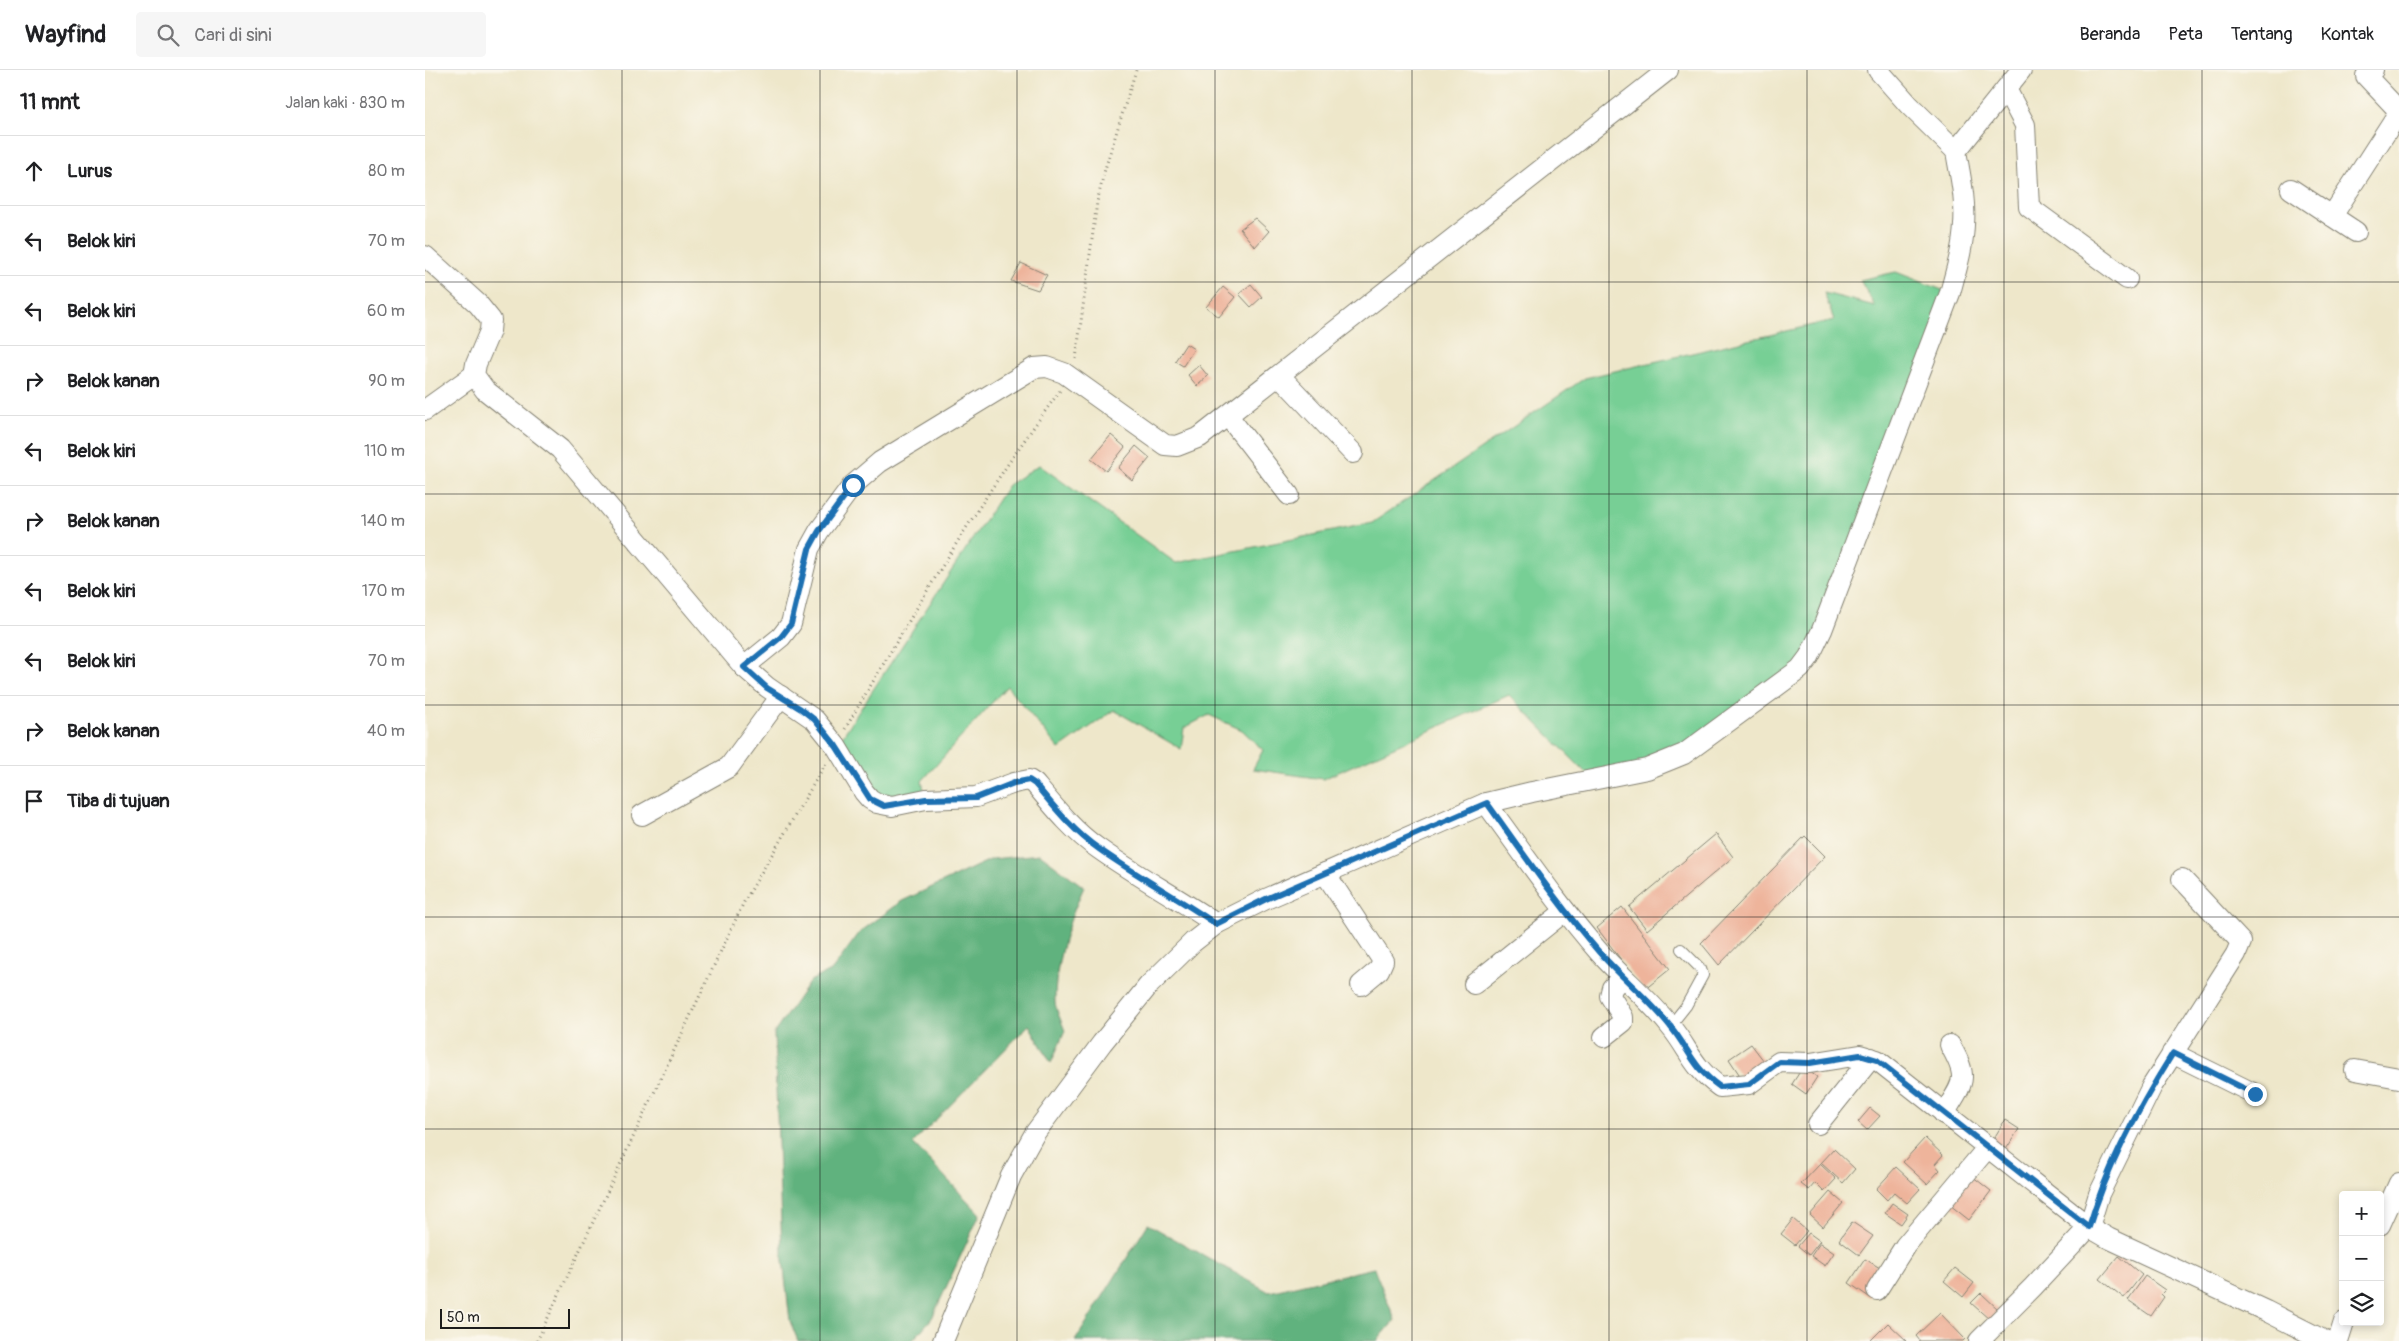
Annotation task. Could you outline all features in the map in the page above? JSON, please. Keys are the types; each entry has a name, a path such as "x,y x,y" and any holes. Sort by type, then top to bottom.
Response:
{"street":[{"path":"744,667 781,637 791,624 809,549 819,531 853,485 880,462 1034,368 1061,372 1165,445 1177,446 1194,440 1280,376 1668,70"},
{"path":"943,1341 1011,1176 1035,1133 1102,1043 1149,985 1193,942 1216,924 1325,873 1487,803 1647,769 1685,754 1790,677 1800,669 1809,657 1822,630 1950,294 1960,257 1965,224 1963,193 1956,151 1909,105 1878,70"},
{"path":"1956,151 2021,70"},
{"path":"2331,216 2399,112 2366,76 2373,70"},
{"path":"2006,89 2025,125 2029,207 2127,278"},
{"path":"2291,189 2356,232"},
{"path":"425,256 478,304 491,320 490,331 475,364 474,375 485,390 560,449 744,667 767,688 801,709 830,738 870,799 884,806 926,799 976,798 1014,783 1029,780 1035,784 1064,818 1098,849 1173,894 1216,924"},
{"path":"425,410 474,375"},
{"path":"1280,376 1353,453"},
{"path":"1228,416 1289,495"},
{"path":"642,815 729,767 781,696"},
{"path":"1487,803 1565,911 1622,977 1670,1026 1704,1076 1720,1087 1749,1084 1779,1062 1810,1063 1860,1055 1877,1060 1913,1086 1944,1114 2089,1227 2325,1341"},
{"path":"1325,873 1383,961 1379,970 1361,985"},
{"path":"1979,1341 2089,1227 2099,1194 2152,1086 2236,954 2241,942 2182,879"},
{"path":"1474,984 1565,911"},
{"path":"1604,1037 1623,1022 1623,1017 1610,996 1612,988 1622,977"},
{"path":"1944,1114 1958,1091 1963,1076 1962,1066 1950,1046"},
{"path":"2173,1053 2255,1094"},
{"path":"1818,1124 1871,1058"},
{"path":"2355,1070 2399,1078"},
{"path":"1877,1290 1905,1246 1988,1147"},
{"path":"2384,1216 2399,1182"},
{"path":"2337,1341 2343,1326"}],"lane":[{"path":"1670,1026 1686,1006 1703,975 1701,969 1681,949"}],"path":[{"path":"537,1341 744,902 830,738 978,506 1020,444 1061,372 1077,356 1097,202 1105,169 1136,70"}],"green space":[{"path":"1896,272 1950,293 1809,657 1684,754 1593,780 1509,695 1323,779 1253,769 1263,750 1242,730 1209,715 1184,728 1181,749 1114,710 1059,749 1007,686 922,781 926,799 877,803 836,746 1008,485 1039,465 1176,563 1372,523 1585,378 1834,320 1824,293 1875,306 1860,280"},
{"path":"1040,854 1084,887 1063,943 1057,972 1055,1002 1065,1031 1051,1063 1029,1025 913,1143 980,1214 932,1318 912,1341 798,1341 790,1321 782,1252 774,1033 810,981 832,970 860,932 902,901 992,859"},
{"path":"1148,1224 1269,1292 1374,1268 1395,1320 1377,1341 1075,1341"}],"building":[{"path":"1255,218 1269,231 1255,247 1240,229"},
{"path":"1021,263 1047,275 1038,290 1011,281"},
{"path":"1251,284 1262,297 1251,307 1239,294"},
{"path":"1223,287 1235,297 1219,317 1206,307"},
{"path":"1186,344 1194,349 1183,366 1175,361"},
{"path":"1199,365 1208,376 1197,386 1188,375"},
{"path":"1111,435 1125,447 1106,471 1091,459"},
{"path":"1136,446 1150,458 1132,480 1118,468"},
{"path":"1716,834 1733,857 1647,930 1629,907"},
{"path":"1805,836 1825,856 1719,965 1701,943"},
{"path":"1622,907 1670,969 1644,990 1597,928"},
{"path":"1751,1044 1767,1065 1741,1077 1729,1059"},
{"path":"1803,1067 1817,1077 1806,1094 1792,1084"},
{"path":"1870,1108 1880,1116 1867,1130 1858,1122"},
{"path":"2005,1120 2019,1129 2005,1151 1991,1143"},
{"path":"1925,1138 1943,1155 1935,1164 1940,1170 1927,1184 1903,1162"},
{"path":"1834,1149 1855,1169 1843,1183 1821,1163"},
{"path":"1820,1164 1836,1179 1824,1192 1815,1183 1809,1190 1801,1184"},
{"path":"1896,1167 1920,1189 1907,1203 1894,1192 1887,1200 1876,1189"},
{"path":"1972,1176 1991,1191 1969,1220 1950,1205"},
{"path":"1830,1192 1843,1203 1823,1227 1810,1215"},
{"path":"1892,1203 1908,1214 1901,1224 1885,1213"},
{"path":"1793,1219 1807,1231 1795,1245 1781,1234"},
{"path":"1852,1222 1873,1236 1859,1255 1839,1240"},
{"path":"1809,1233 1820,1241 1809,1255 1798,1246"},
{"path":"1820,1243 1834,1253 1825,1266 1811,1256"},
{"path":"2119,1256 2142,1275 2124,1298 2100,1279"},
{"path":"1865,1259 1880,1268 1880,1281 1869,1297 1849,1283"},
{"path":"1955,1268 1974,1283 1963,1297 1944,1281"},
{"path":"2145,1276 2165,1290 2161,1294 2164,1297 2151,1316 2128,1300"},
{"path":"1981,1293 1999,1310 1990,1320 1971,1303"},
{"path":"1940,1313 1965,1339 1963,1341 1920,1341 1916,1336"},
{"path":"1888,1323 1907,1341 1870,1341"}],"route":[{"path":"853,485 819,531 809,549 794,616 787,631 744,667 767,688 815,720 836,746 864,792 877,804 893,806 926,799 976,798 1014,783 1029,780 1035,784 1064,818 1098,849 1173,894 1216,924 1266,899 1487,803 1565,911 1600,953 1670,1026 1704,1076 1720,1087 1735,1086 1749,1084 1779,1062 1810,1063 1860,1055 1877,1060 1913,1086 1934,1106 2041,1187 2089,1227 2099,1194 2152,1086 2173,1053 2255,1094"}]}
